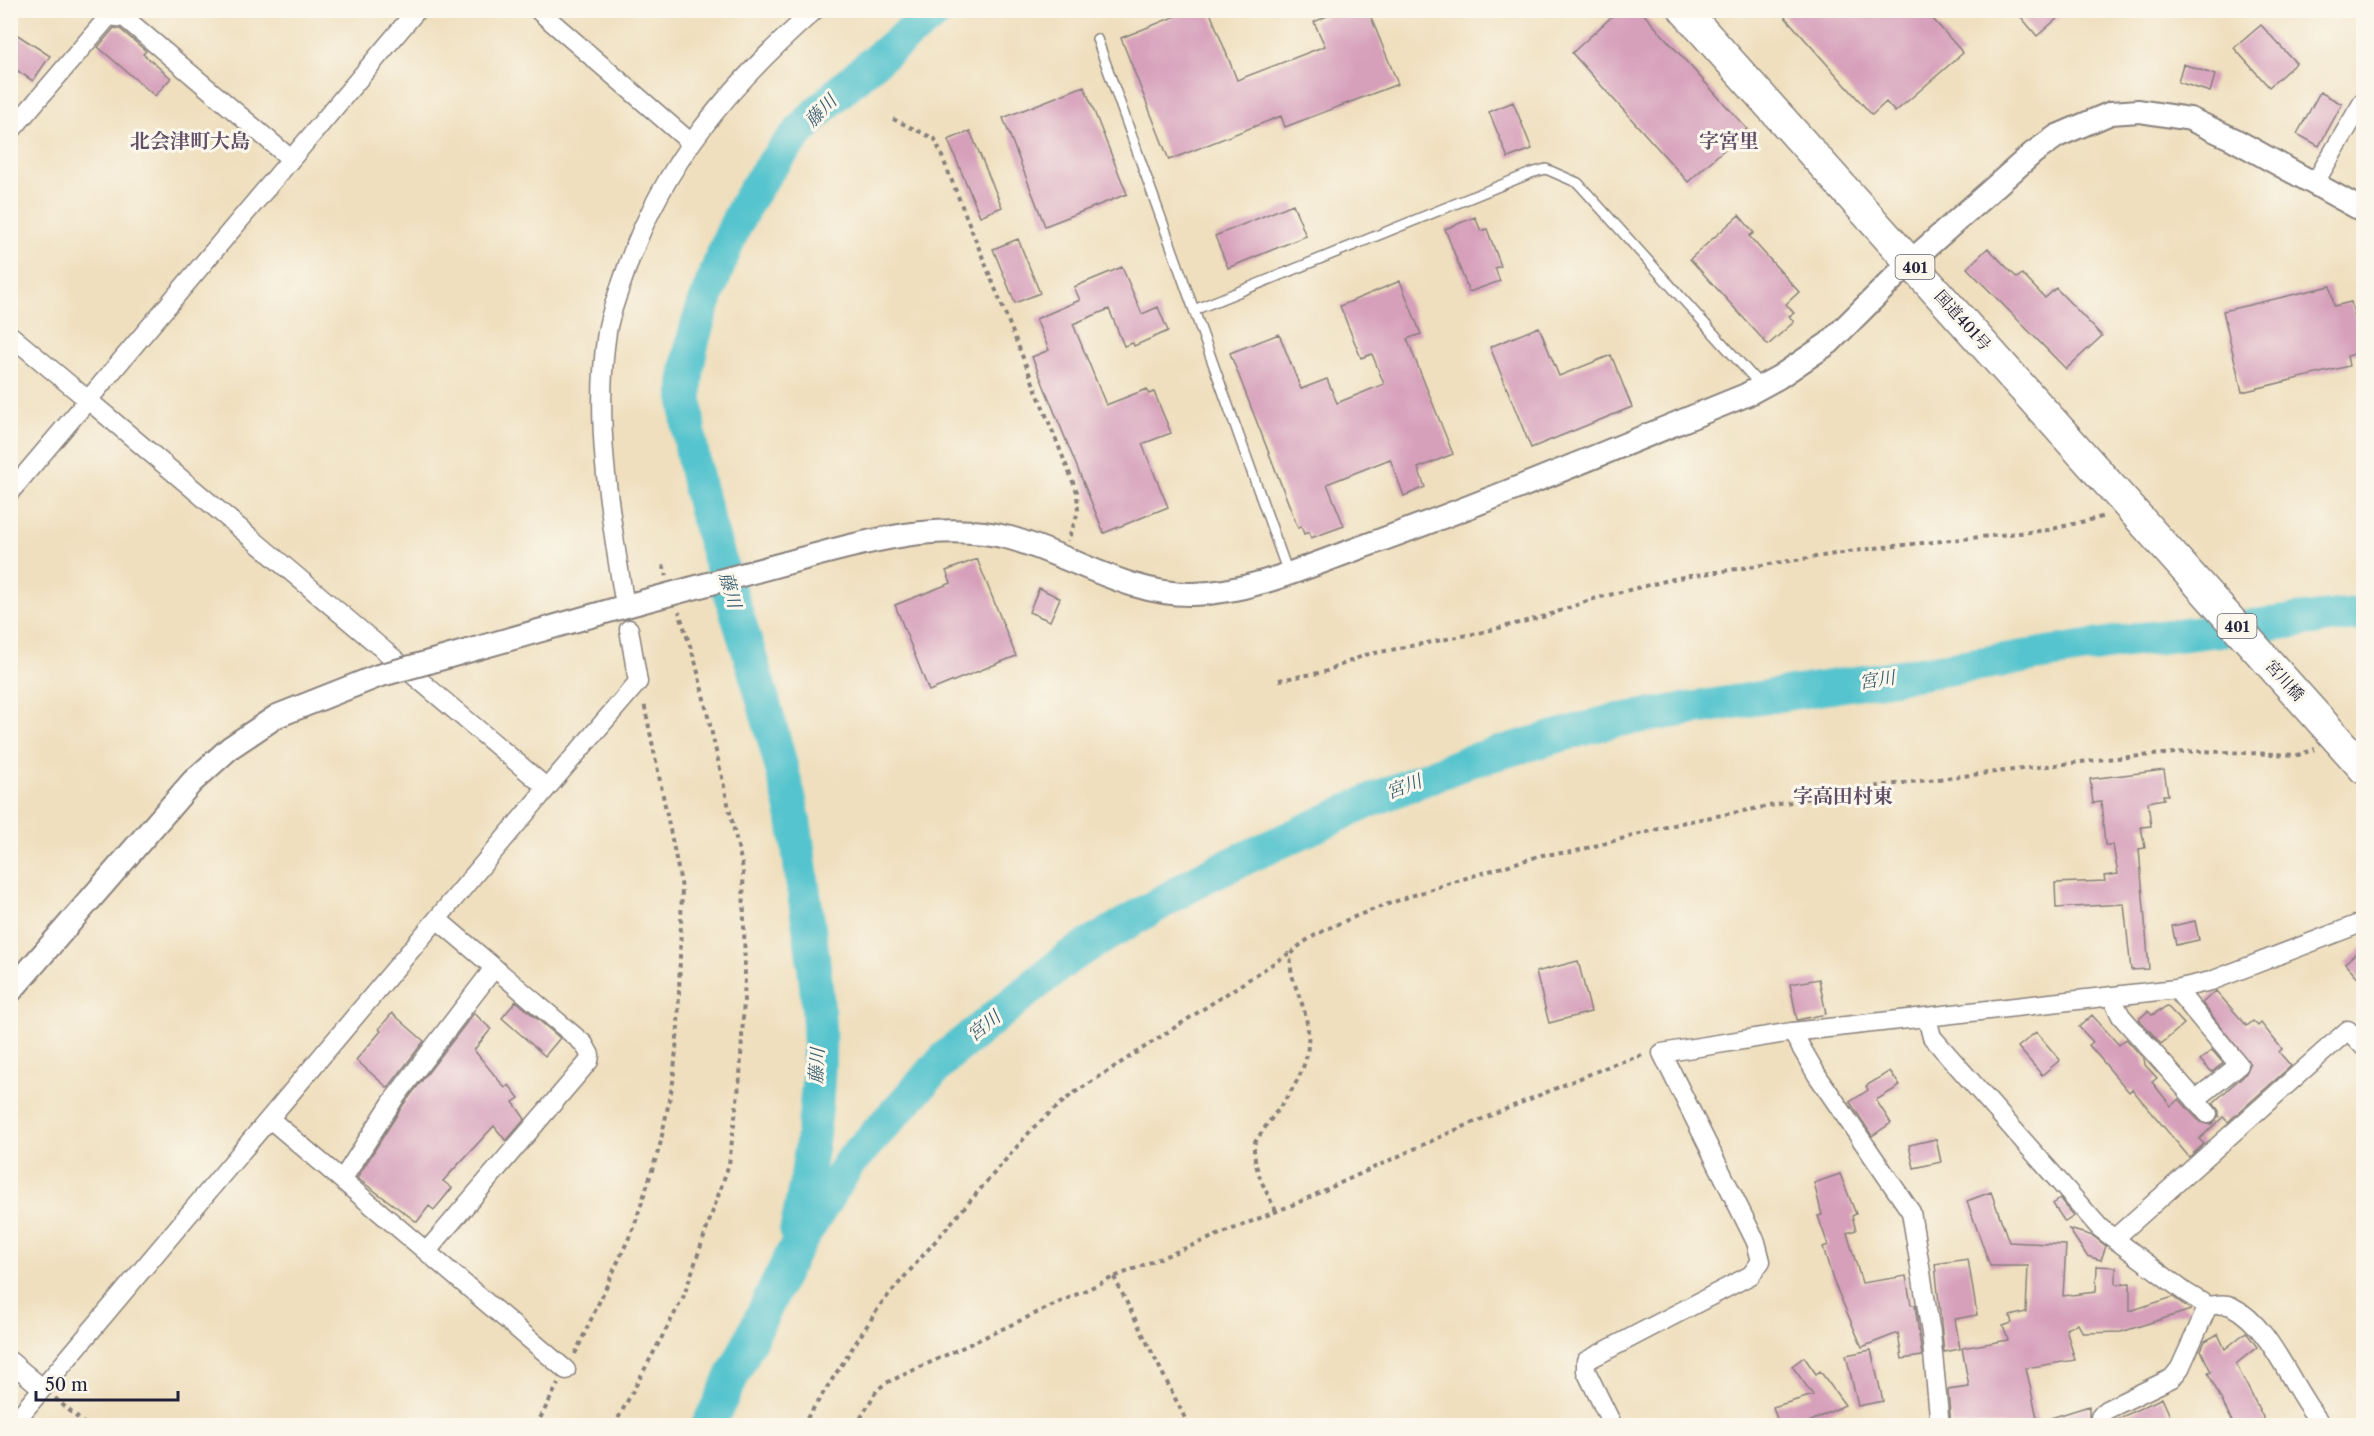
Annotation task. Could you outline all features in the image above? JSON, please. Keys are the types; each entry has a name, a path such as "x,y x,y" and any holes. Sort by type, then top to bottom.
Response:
{"highway":[{"name":"国道401号","path":"1684,10 2139,516"},
{"name":"宮川橋","path":"2139,516 2334,735"},
{"name":"401","path":"2334,735 2364,769"}],"street":[{"path":"10,492 417,10"},
{"path":"538,10 690,141"},
{"path":"630,598 608,486 603,400 608,331 632,252 661,189 690,141 739,82 814,10"},
{"path":"10,132 106,13 125,18 291,159"},
{"path":"2314,184 2364,100"},
{"path":"10,992 192,782 231,747 277,716 378,676 630,598 916,534 950,531 982,533 1012,539 1150,589 1192,594 1238,590 1423,525 1746,395 1829,343 1910,262 2033,153 2057,136 2111,113 2139,111 2190,119 2364,211"},
{"path":"10,335 547,788"},
{"path":"11,1425 638,682 629,629"},
{"path":"427,1251 589,1061 590,1055 584,1044 437,919"},
{"path":"1613,1425 1586,1371 1586,1361 1751,1275 1761,1261 1756,1242 1662,1053 1792,1032 2176,989 2211,981 2364,922"},
{"path":"342,1180 394,1099 495,968"},
{"path":"2176,989 2239,1065 2195,1100"},
{"path":"2111,996 2121,1016 2208,1114"},
{"path":"1927,1018 1932,1037 2100,1228 2185,1292 2208,1306 2220,1304 2232,1306 2259,1328 2307,1407 2322,1425"},
{"path":"2115,1238 2348,1030 2364,1047"},
{"path":"1792,1032 1817,1075 1911,1212 1931,1334 1940,1425"},
{"path":"270,1119 566,1370"},
{"path":"2100,1425 2100,1417 2106,1410 2172,1378 2180,1368 2208,1306"},
{"path":"10,1361 42,1388"}],"lane":[{"path":"1097,39 1288,573"},
{"path":"1194,310 1546,169 1578,183 1762,386"}],"path":[{"path":"892,119 935,139 1077,492 1076,524 1061,558"},
{"path":"1279,680 1324,672 1365,655 1525,621 1593,599 1677,578 1875,548 2049,530 2139,516"},
{"path":"663,565 671,587"},
{"path":"614,1425 683,1298 729,1164 740,1077 745,978 743,869 696,664 678,609"},
{"path":"536,1425 584,1338 634,1227 660,1145 674,1082 682,888 638,682"},
{"path":"802,1425 881,1304 1034,1127 1071,1095 1330,925 1542,855 1572,852 1685,822 1870,787 2106,759 2198,751 2298,755 2334,735"},
{"path":"1276,1211 1261,1182 1254,1158 1254,1144 1304,1071 1309,1053 1309,1033 1305,1014 1292,973 1292,955 1297,948"},
{"path":"856,1425 877,1390 886,1383 1114,1277 1276,1211 1451,1132 1614,1064 1646,1054 1662,1053"},
{"path":"1114,1277 1189,1425"},
{"path":"42,1388 87,1425"},
{"path":"2016,1425 2040,1417"}],"building":[{"path":"1191,10 1209,10 1237,80 1325,46 1314,22 1340,10 1368,10 1398,84 1285,127 1281,116 1169,160 1121,38"},
{"path":"1619,10 1640,10 1747,129 1688,182 1572,53"},
{"path":"1793,10 1925,10 1963,53 1895,112 1886,102 1872,115 1785,17"},
{"path":"2015,10 2067,10 2037,36"},
{"path":"2261,25 2296,63 2269,87 2234,48"},
{"path":"114,28 120,29 146,51 143,54 171,78 155,96 98,47"},
{"path":"10,30 50,56 33,81 10,66"},
{"path":"2183,64 2215,75 2210,92 2178,82"},
{"path":"1084,86 1127,194 1045,226 1003,118"},
{"path":"2320,92 2342,104 2319,146 2297,134"},
{"path":"1513,102 1532,149 1508,158 1489,112"},
{"path":"970,131 1002,207 980,216 948,140"},
{"path":"1293,204 1306,236 1228,268 1215,236"},
{"path":"1739,215 1754,233 1749,236 1799,292 1786,304 1794,313 1789,316 1794,322 1768,345 1690,259"},
{"path":"1475,217 1481,231 1487,229 1501,266 1495,268 1500,281 1469,292 1445,229"},
{"path":"1018,239 1040,293 1015,303 993,249"},
{"path":"1988,248 2017,278 2022,274 2045,298 2056,288 2102,336 2066,369 1967,268"},
{"path":"1122,267 1142,314 1158,307 1168,331 1134,346 1133,343 1124,346 1109,309 1073,324 1106,405 1147,389 1149,394 1154,392 1171,433 1142,444 1168,507 1104,533 1032,357 1049,350 1036,319 1080,300 1074,287"},
{"path":"1400,281 1421,334 1407,339 1453,454 1418,468 1425,487 1404,496 1390,459 1327,484 1344,526 1311,538 1309,532 1304,534 1301,526 1298,528 1230,353 1279,334 1301,389 1327,379 1337,403 1384,384 1372,354 1361,358 1340,306"},
{"path":"2330,286 2334,306 2351,302 2363,352 2347,356 2349,366 2242,392 2223,311"},
{"path":"1539,327 1559,376 1611,355 1632,407 1531,448 1490,347"},
{"path":"977,559 1016,656 929,691 895,605 951,583 946,571"},
{"path":"1039,588 1060,598 1050,621 1029,612"},
{"path":"2164,770 2168,795 2163,795 2164,799 2148,802 2151,826 2141,827 2145,848 2139,849 2149,969 2131,970 2124,904 2056,908 2055,883 2105,881 2104,876 2118,874 2113,845 2105,845 2101,802 2093,803 2090,779"},
{"path":"2195,921 2199,940 2176,945 2172,926"},
{"path":"2364,946 2364,984 2345,963"},
{"path":"1578,961 1591,1012 1549,1023 1536,972"},
{"path":"1819,979 1826,1014 1797,1020 1790,984"},
{"path":"2216,991 2247,1026 2253,1021 2258,1026 2261,1023 2282,1049 2279,1052 2291,1066 2228,1122 2223,1117 2199,1139 2204,1144 2189,1157 2132,1089 2129,1092 2089,1045 2093,1042 2079,1027 2092,1015 2119,1045 2126,1039 2157,1078 2152,1082 2171,1106 2179,1099 2200,1122 2211,1125 2219,1117 2219,1111 2213,1103 2246,1073 2250,1064 2202,1003"},
{"path":"516,1001 560,1038 545,1056 502,1018"},
{"path":"2167,1006 2184,1024 2161,1044 2139,1019 2148,1011 2152,1015"},
{"path":"392,1013 424,1041 388,1088 356,1060 381,1031 379,1029"},
{"path":"474,1013 491,1029 474,1050 505,1088 509,1085 519,1098 513,1102 525,1119 506,1141 494,1126 443,1181 452,1188 434,1210 429,1206 417,1222 357,1178 403,1105"},
{"path":"2036,1032 2060,1060 2042,1075 2018,1047"},
{"path":"2212,1050 2223,1063 2212,1072 2200,1060"},
{"path":"1890,1071 1900,1086 1876,1100 1891,1123 1872,1136 1850,1102 1868,1090 1866,1086"},
{"path":"1936,1139 1941,1162 1914,1168 1909,1145"},
{"path":"1840,1174 1856,1214 1852,1216 1856,1230 1847,1233 1862,1283 1906,1276 1911,1305 1915,1305 1922,1356 1902,1359 1898,1333 1862,1347 1833,1280 1823,1247 1828,1245 1818,1216 1822,1215 1814,1183"},
{"path":"1991,1192 2009,1242 2066,1245 2063,1296 2096,1292 2097,1266 2116,1267 2116,1284 2130,1283 2130,1311 2173,1297 2191,1310 2121,1332 2083,1333 2078,1324 2066,1329 2075,1360 2026,1368 2038,1422 2089,1406 2089,1425 1951,1425 1948,1390 1969,1387 1962,1348 2008,1340 2003,1326 2012,1323 2010,1316 2026,1312 2028,1266 1990,1266 1967,1201"},
{"path":"2060,1199 2074,1216 2065,1222 2053,1204"},
{"path":"2069,1229 2093,1236 2106,1246 2101,1260 2087,1256"},
{"path":"1968,1259 1977,1315 1955,1319 1960,1349 1944,1352 1935,1264"},
{"path":"2246,1332 2257,1347 2236,1364 2267,1425 2234,1425 2208,1373 2211,1372 2201,1350 2205,1341 2218,1334 2225,1349"},
{"path":"1871,1350 1883,1401 1858,1406 1846,1355"},
{"path":"1804,1357 1816,1374 1820,1371 1845,1405 1809,1422 1810,1425 1779,1425 1773,1407 1813,1395 1792,1366"},
{"path":"2162,1398 2174,1425 2111,1425 2111,1422"}],"waterway":[{"name":"藤川","path":"796,1232 810,1156 818,1079 819,1027 813,957 790,801 760,688 698,484 688,428 687,370 697,325 725,250 744,207 769,169 812,118 836,95 939,10"},
{"name":"宮川","path":"708,1426 791,1256 849,1163 948,1055 1069,957 1208,875 1372,800 1467,762 1612,721 2126,641 2364,613"}],"district":[{"name":"北会津町大島","path":"190,141"},
{"name":"字宮里","path":"1729,141"},
{"name":"字高田村東","path":"1843,796"}]}
